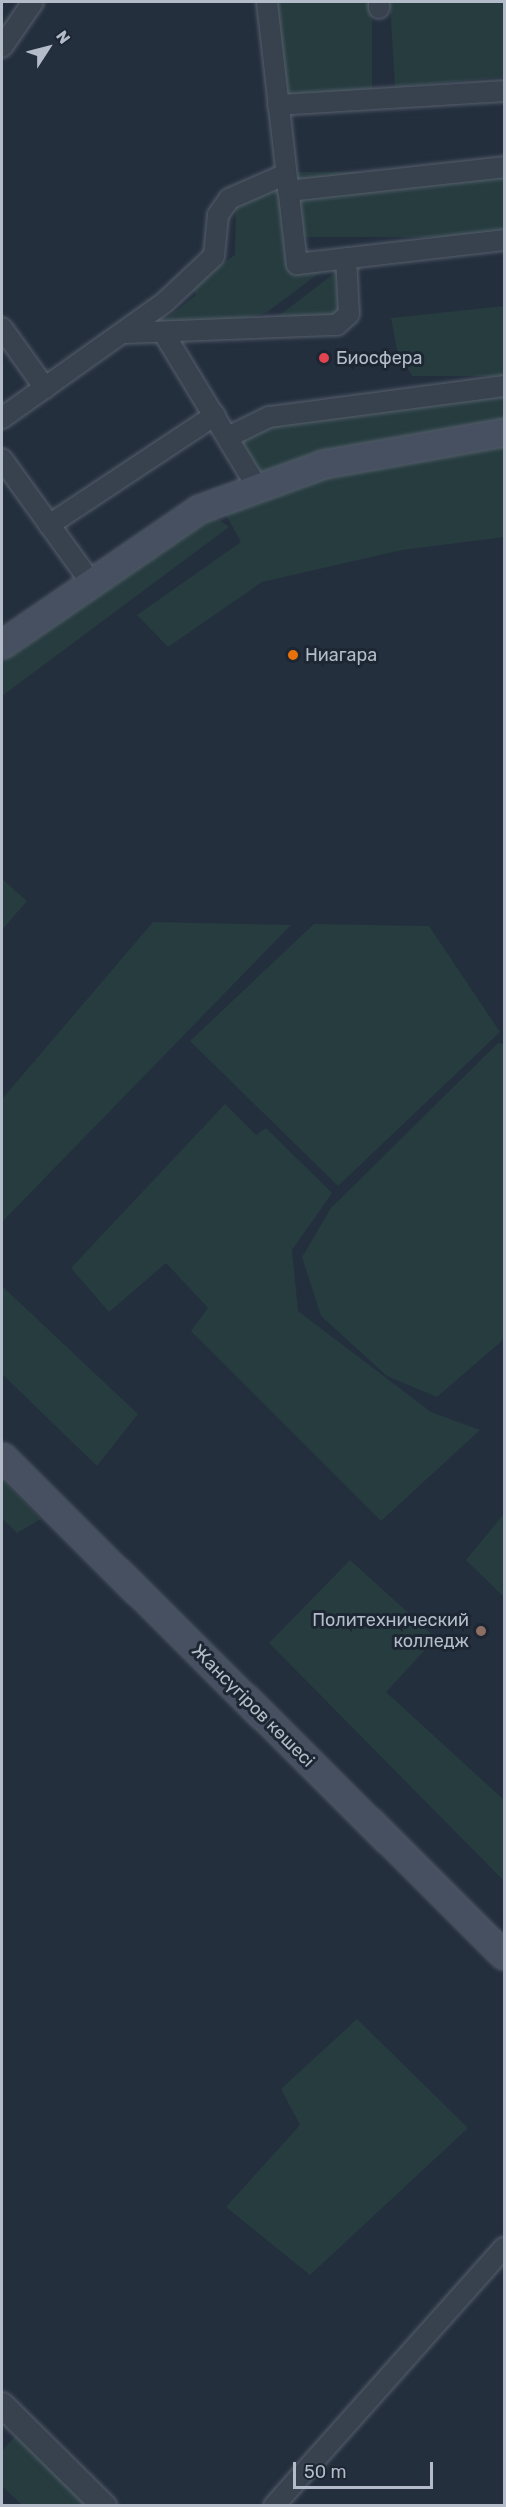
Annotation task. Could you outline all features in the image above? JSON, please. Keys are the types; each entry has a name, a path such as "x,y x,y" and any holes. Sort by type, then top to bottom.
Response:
{"main road":[{"path":"2,644 90,581 199,509 256,485 323,464 504,432"},
{"name":"Жансүгіров көшесі","path":"2,1457 504,1955"}],"street":[{"path":"2,47 33,2"},
{"path":"267,2 297,264 504,240"},
{"path":"278,105 504,90"},
{"path":"2,418 125,333 214,256 218,215 229,199 287,183 504,167"},
{"path":"125,333 337,325 349,314 346,258"},
{"path":"2,328 45,388"},
{"path":"163,332 256,485"},
{"path":"228,437 269,417 504,386"},
{"path":"49,525 215,415"},
{"path":"2,459 90,581"},
{"path":"274,2505 504,2248"},
{"path":"2,2405 104,2505"}],"green space":[{"path":"275,2 372,2 372,99 275,99"},
{"path":"390,2 504,2 504,77 395,87"},
{"path":"292,172 504,172 504,237 292,237"},
{"path":"281,182 293,270 330,265 266,313 174,333 148,333 196,295 191,284 235,255 236,203"},
{"path":"345,265 357,323 268,324"},
{"path":"504,306 504,376 412,376 397,350 391,318"},
{"path":"504,396 504,427 259,479 237,438 269,424"},
{"path":"504,447 504,537 402,550 262,582 168,647 137,615 241,542 221,506 328,469"},
{"path":"209,512 229,527 2,696 2,661"},
{"path":"2,879 27,901 2,930"},
{"path":"153,922 291,925 2,1222 2,1099"},
{"path":"314,924 429,926 500,1032 338,1186 190,1041"},
{"path":"498,1043 504,1044 504,1339 437,1397 387,1376 321,1316 302,1257 331,1208"},
{"path":"225,1104 256,1135 266,1128 332,1193 292,1250 298,1311 431,1412 480,1430 381,1521 191,1331 208,1308 166,1263 109,1312 71,1268"},
{"path":"2,1286 138,1414 97,1466 2,1374"},
{"path":"2,1479 41,1519 17,1533 2,1518"},
{"path":"504,1514 504,1597 466,1560"},
{"path":"350,1560 436,1638 386,1692 504,1800 504,1881 269,1643"},
{"path":"357,2019 468,2128 310,2275 226,2207 300,2125 281,2089"},
{"path":"17,2434 88,2505 22,2505 2,2486 2,2451"}],"place":[{"name":"Биосфера","path":"324,358"},
{"name":"Ниагара","path":"293,655"},
{"name":"Политехнический колледж","path":"481,1631"}]}
